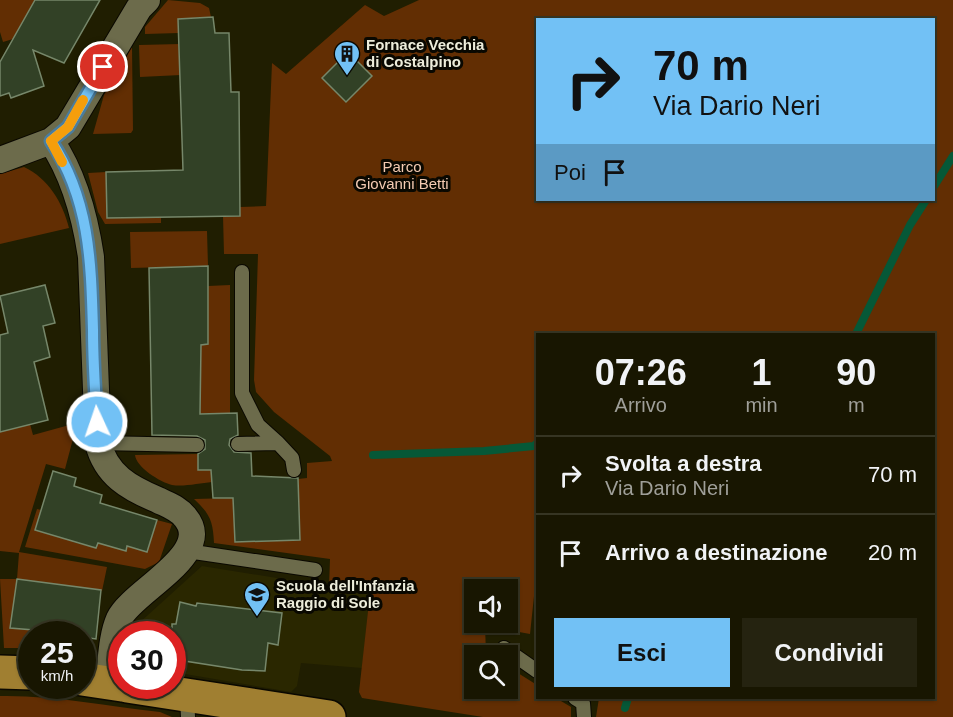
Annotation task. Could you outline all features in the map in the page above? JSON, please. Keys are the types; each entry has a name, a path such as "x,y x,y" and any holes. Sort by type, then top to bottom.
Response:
{"main road":[{"path":"0,672 18,673"},
{"path":"164,699 188,706 329,717"}],"street":[{"path":"0,160 51,141 68,127 139,8 147,0"},
{"path":"51,141 71,180 87,228 91,257 98,443 105,463 118,479 179,510 190,525 191,538 187,551 171,569 123,612 119,621"}],"lane":[{"path":"242,272 242,393 258,426 292,458 294,470"},
{"path":"98,443 197,444"},
{"path":"238,444 278,443"},
{"path":"187,551 315,570"},
{"path":"518,658 536,670"},
{"path":"577,699 583,703 584,717"}],"shaded area":[{"name":"Scuola dell'Infanzia Raggio di Sole","path":"202,566 370,593 362,668 301,663 297,686 291,692 186,674 186,621 141,621"}],"green space":[{"path":"0,0 35,0 13,39 3,42 0,32"},
{"path":"168,0 200,3 209,8 211,17 178,19 179,33 145,34 145,27"},
{"name":"Parco Giovanni Betti","path":"419,0 953,0 953,717 596,717 599,699 935,699 935,333 536,333 536,587 530,634 518,632 518,579 464,579 464,633 485,633 486,645 464,645 464,699 518,699 518,673 536,684 536,699 558,699 571,707 571,717 483,717 362,698 359,692 370,593 329,587 330,559 214,543 210,518 194,499 233,498 236,542 300,540 298,479 307,478 307,463 332,461 330,456 274,412 256,392 254,380 258,254 224,254 223,216 240,216 240,207 266,206 272,63 286,74 365,5 384,16"},
{"path":"180,44 181,75 140,77 139,45"},
{"path":"132,47 133,130 131,133 93,134 104,95"},
{"path":"24,167 40,178 53,192 63,209 69,228 0,244 0,174"},
{"path":"106,172 161,217 161,223 105,224 98,212 88,173"},
{"path":"207,231 208,266 131,268 130,232"},
{"path":"230,285 230,413 200,414 201,345 208,344 208,286"},
{"path":"0,424 30,424 33,435 73,424 72,433 74,435 65,469 46,464 19,552 107,567 102,591 17,579 19,553 0,551"},
{"path":"198,454 198,470 211,470 212,482 182,486 172,485 155,477 144,469 136,460 135,455"},
{"path":"37,509 41,510 35,530 61,538 66,522 78,526 73,542 96,548 98,543 126,550 127,546 147,552 157,520 172,524 159,562 145,569 25,547"},
{"path":"0,579 17,579 11,628 18,629 18,648 4,648"},
{"path":"0,696 18,696 18,699 80,701 160,712 172,717 0,717"}],"building":[{"path":"35,0 100,0 64,63 33,50 44,86 11,98 9,93 0,96 0,62"},
{"path":"213,17 215,33 229,33 231,92 239,92 240,216 107,218 106,172 183,170 178,19"},
{"name":"Fornace Vecchia di Costalpino","path":"348,52 372,76 346,102 322,78"},
{"path":"208,266 208,344 201,345 200,414 237,413 238,435 230,439 229,445 234,452 251,453 252,476 298,478 300,540 235,542 233,498 213,498 211,470 198,470 198,454 205,449 205,440 197,436 152,435 149,268"},
{"path":"45,285 55,323 43,326 50,357 34,362 48,420 0,432 0,335 8,333 0,296"},
{"path":"53,471 76,478 74,486 102,495 100,503 157,520 147,552 127,546 126,551 98,543 96,548 35,530"},
{"path":"17,579 101,590 96,639 96,621 18,621 18,629 10,628"},
{"path":"180,602 196,606 197,603 282,613 278,645 268,643 265,671 242,670 186,661 186,621 177,621"}],"waterway":[{"path":"935,185 953,156"},
{"path":"856,333 910,225 925,201"},
{"path":"373,455 484,451 536,444"},
{"path":"625,708 628,699"}],"slow traffic":[{"path":"62,162 51,141 68,127 83,100"}],"place":[{"name":"Fornace Vecchia di Costalpino","path":"347,77"},
{"name":"Scuola dell'Infanzia Raggio di Sole","path":"257,618"}],"route":[{"path":"97,422 91,257 87,228 71,180 51,141 68,127 103,67"}]}
